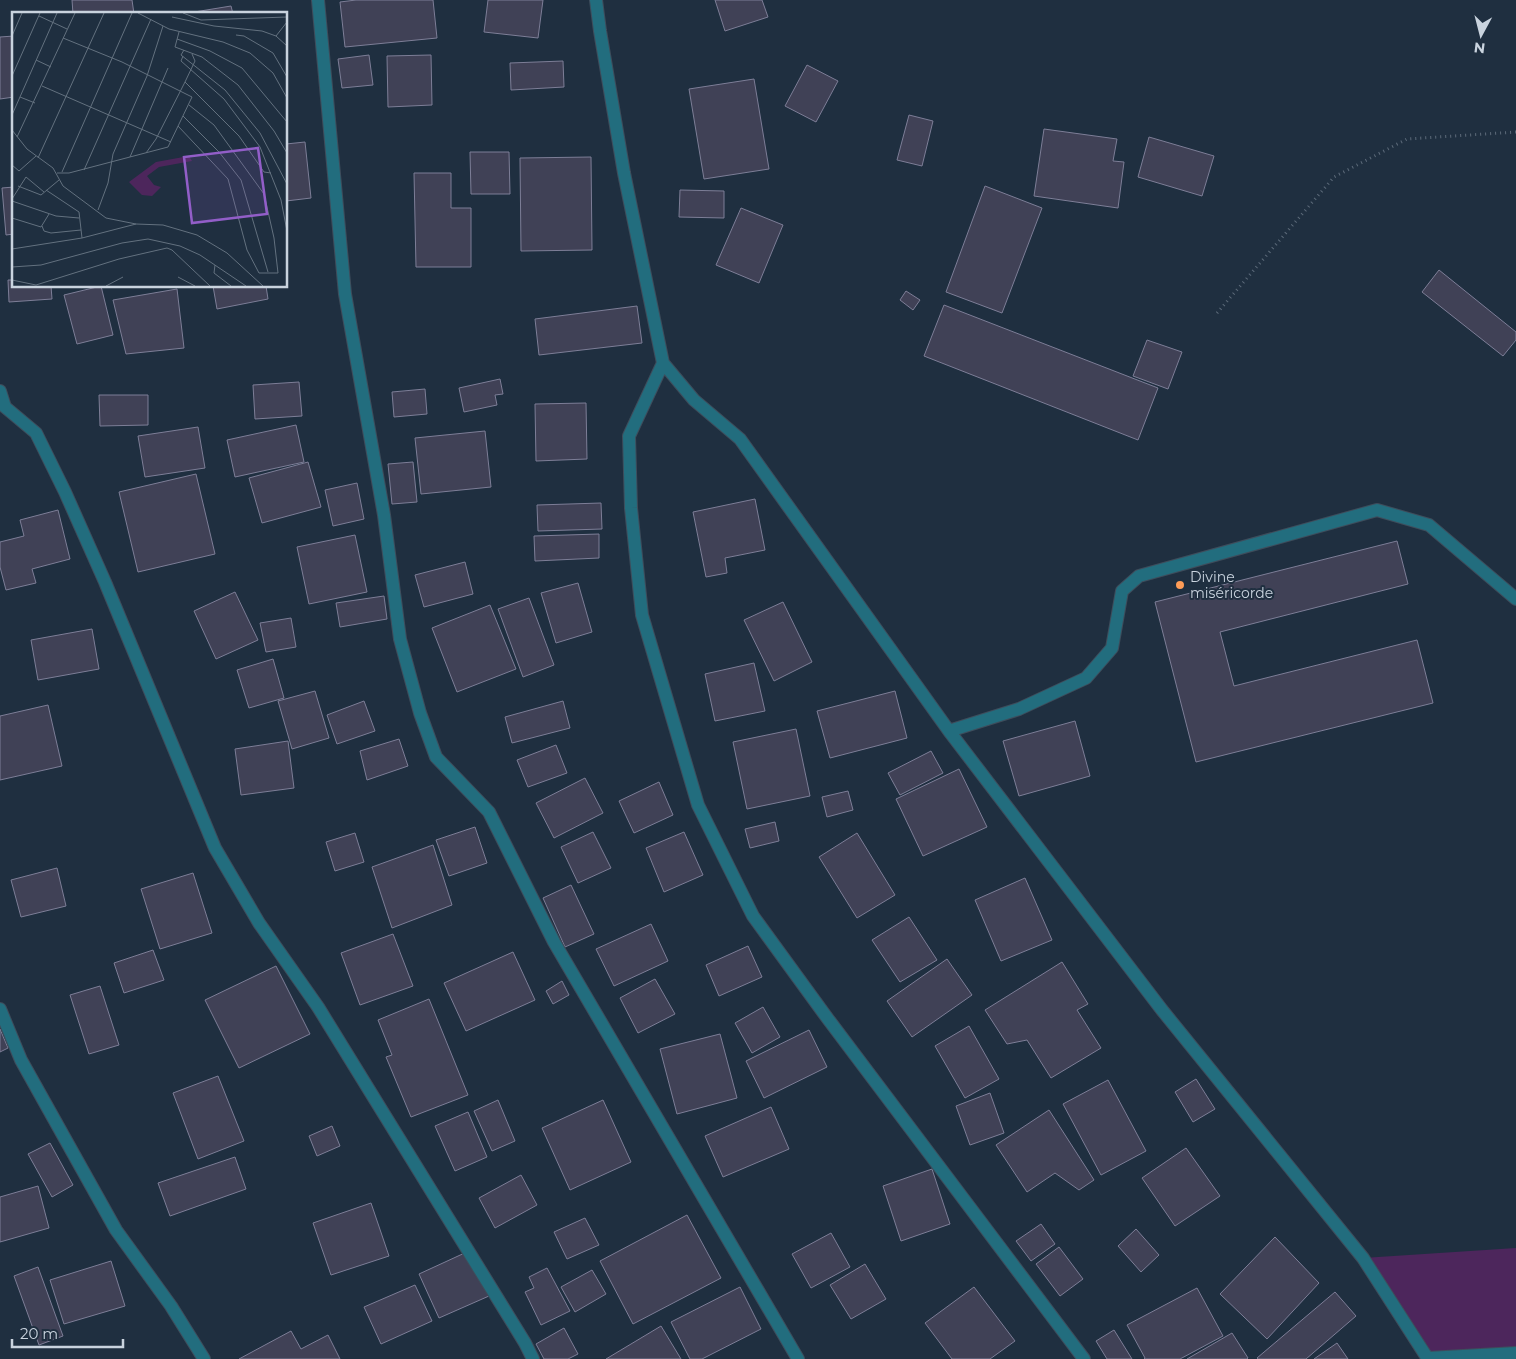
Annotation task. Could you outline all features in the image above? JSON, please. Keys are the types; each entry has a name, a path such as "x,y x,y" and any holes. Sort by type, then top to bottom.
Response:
{"street":[{"path":"318,0 345,294 384,515 400,639 429,740 436,757 489,812 554,942 798,1359"},
{"path":"596,0 624,173 663,363 694,400 740,440 948,731 1162,1010 1364,1258 1428,1359 1516,1353"},
{"path":"663,363 629,436 630,508 642,615 698,804 753,916 828,1019 1084,1359"},
{"path":"0,391 5,406 36,433 65,492 105,582 215,848 258,923 318,1008 525,1343 533,1359"},
{"path":"948,731 1019,709 1086,678 1112,648 1122,591 1139,576 1377,510 1429,525 1516,599"},
{"path":"0,1009 21,1060 116,1230 171,1306 204,1359"}],"path":[{"path":"1217,313 1334,177 1407,139 1516,132"}],"shaded area":[{"path":"1516,1248 1516,1353 1428,1358 1363,1258"}],"building":[{"path":"72,0 132,0 134,12 73,12"},
{"path":"356,0 433,0 437,38 345,47 340,2"},
{"path":"488,0 543,0 538,38 484,32"},
{"path":"715,0 762,0 768,17 725,31"},
{"path":"231,6 232,12 194,12"},
{"path":"12,36 12,97 0,99 0,37"},
{"path":"369,55 373,85 342,88 338,59"},
{"path":"431,55 432,105 388,107 387,56"},
{"path":"563,61 564,87 511,90 510,63"},
{"path":"807,65 838,81 816,122 785,106"},
{"path":"754,79 769,169 704,179 689,89"},
{"path":"909,115 933,121 922,166 897,160"},
{"path":"1044,129 1117,139 1113,161 1124,162 1118,208 1034,196"},
{"path":"1149,137 1214,156 1202,196 1138,177"},
{"path":"305,142 311,198 288,201 288,144"},
{"path":"470,152 509,152 510,194 471,194"},
{"path":"591,157 592,250 521,251 520,158"},
{"path":"414,173 451,173 451,208 471,208 471,267 416,267"},
{"path":"985,186 1042,208 1002,313 946,292"},
{"path":"12,187 12,234 6,235 2,188"},
{"path":"680,190 724,191 724,218 679,217"},
{"path":"741,208 783,225 759,283 716,265"},
{"path":"1439,270 1516,332 1516,340 1503,356 1422,292"},
{"path":"8,280 12,280 12,288 51,288 52,299 9,302"},
{"path":"93,288 101,288 113,335 77,344 64,295"},
{"path":"213,288 266,288 268,299 217,309"},
{"path":"177,289 184,348 126,354 113,300"},
{"path":"906,291 920,300 913,310 900,300"},
{"path":"944,305 1158,388 1138,440 924,356"},
{"path":"637,306 642,343 539,355 535,319"},
{"path":"1147,340 1182,352 1168,389 1133,376"},
{"path":"500,379 503,394 495,395 497,405 464,412 459,388"},
{"path":"299,382 302,416 255,419 253,385"},
{"path":"425,389 427,414 394,417 392,392"},
{"path":"99,395 148,395 148,425 100,426"},
{"path":"586,403 587,459 536,461 535,404"},
{"path":"296,425 304,462 235,477 227,440"},
{"path":"198,427 205,468 145,477 138,436"},
{"path":"485,431 491,487 421,494 415,438"},
{"path":"308,462 321,507 262,523 249,478"},
{"path":"413,462 417,502 392,504 388,464"},
{"path":"196,474 215,554 138,572 119,492"},
{"path":"357,483 364,519 333,526 325,490"},
{"path":"755,499 765,550 725,558 727,573 706,577 693,512"},
{"path":"601,503 602,529 538,531 537,505"},
{"path":"58,510 70,559 32,569 36,583 6,590 0,567 0,542 24,536 20,520"},
{"path":"599,534 599,558 535,561 534,536"},
{"path":"355,535 367,592 309,604 297,547"},
{"path":"1397,541 1408,584 1220,632 1234,686 1417,640 1433,703 1196,762 1155,602"},
{"path":"465,562 473,594 424,607 415,575"},
{"path":"578,583 592,632 556,643 541,593"},
{"path":"235,592 258,640 216,659 194,611"},
{"path":"384,596 387,619 340,627 336,603"},
{"path":"529,598 554,665 523,677 498,609"},
{"path":"783,602 812,662 774,681 744,620"},
{"path":"490,605 516,669 457,692 432,628"},
{"path":"291,618 296,647 266,652 260,623"},
{"path":"92,629 99,669 38,680 31,640"},
{"path":"273,659 284,698 249,708 237,670"},
{"path":"754,663 765,711 715,721 705,674"},
{"path":"315,691 329,738 292,749 278,701"},
{"path":"895,691 907,738 830,758 817,711"},
{"path":"364,701 375,731 337,744 327,715"},
{"path":"563,701 570,728 512,743 505,717"},
{"path":"48,705 62,766 0,780 0,716"},
{"path":"1075,721 1090,776 1019,796 1003,741"},
{"path":"796,729 810,796 747,809 733,742"},
{"path":"399,739 408,766 367,780 360,751"},
{"path":"288,741 294,788 241,795 235,749"},
{"path":"556,745 567,773 528,787 517,760"},
{"path":"931,751 943,773 900,795 888,773"},
{"path":"959,769 987,827 923,856 896,799"},
{"path":"585,778 603,813 554,838 536,803"},
{"path":"659,782 673,815 634,833 619,801"},
{"path":"848,791 853,810 827,817 822,797"},
{"path":"775,822 779,841 750,848 745,829"},
{"path":"475,827 487,863 449,876 436,840"},
{"path":"593,832 611,868 578,883 561,847"},
{"path":"684,832 703,875 664,892 646,848"},
{"path":"355,833 364,862 335,871 326,842"},
{"path":"857,833 895,895 857,918 819,857"},
{"path":"433,845 452,905 392,928 372,867"},
{"path":"57,868 66,906 21,917 11,880"},
{"path":"193,873 212,933 160,949 141,889"},
{"path":"1025,878 1052,940 1001,961 975,900"},
{"path":"571,885 594,934 565,947 543,898"},
{"path":"909,917 937,960 900,982 872,940"},
{"path":"651,924 668,961 614,986 596,949"},
{"path":"393,934 413,986 360,1005 341,953"},
{"path":"748,946 762,977 719,996 706,965"},
{"path":"153,950 164,980 124,993 114,963"},
{"path":"513,952 535,1000 466,1031 444,983"},
{"path":"947,959 972,995 912,1037 887,1001"},
{"path":"1062,962 1088,1004 1077,1010 1101,1048 1051,1078 1027,1040 1007,1044 985,1010"},
{"path":"276,966 310,1034 239,1068 205,1000"},
{"path":"655,979 675,1014 638,1033 620,998"},
{"path":"562,981 569,995 553,1004 546,991"},
{"path":"100,986 119,1045 89,1054 70,995"},
{"path":"429,999 468,1095 411,1117 386,1057 392,1055 378,1020"},
{"path":"763,1007 780,1037 752,1053 735,1023"},
{"path":"969,1026 999,1079 965,1098 935,1046"},
{"path":"0,1029 8,1048 0,1052"},
{"path":"809,1030 827,1067 764,1098 746,1061"},
{"path":"720,1034 737,1098 677,1114 660,1049"},
{"path":"218,1076 244,1141 198,1159 173,1093"},
{"path":"1196,1079 1215,1109 1193,1122 1175,1092"},
{"path":"1108,1080 1146,1151 1101,1175 1063,1104"},
{"path":"990,1093 1004,1133 970,1145 956,1106"},
{"path":"498,1100 515,1141 492,1151 474,1111"},
{"path":"603,1100 631,1162 570,1190 542,1128"},
{"path":"771,1107 789,1149 723,1177 705,1136"},
{"path":"1049,1110 1094,1180 1079,1190 1055,1173 1027,1192 996,1145"},
{"path":"468,1112 487,1157 455,1171 435,1126"},
{"path":"332,1126 340,1146 317,1156 309,1136"},
{"path":"50,1143 73,1185 52,1197 28,1154"},
{"path":"1186,1148 1220,1196 1175,1226 1142,1178"},
{"path":"235,1157 246,1189 170,1216 158,1183"},
{"path":"932,1169 950,1224 901,1241 883,1186"},
{"path":"521,1175 537,1205 495,1228 479,1198"},
{"path":"38,1186 49,1228 0,1242 0,1197"},
{"path":"371,1203 389,1256 331,1275 313,1223"},
{"path":"687,1215 721,1278 633,1324 600,1261"},
{"path":"585,1218 599,1245 567,1259 554,1232"},
{"path":"1041,1224 1055,1244 1031,1261 1016,1241"},
{"path":"1136,1229 1159,1255 1141,1272 1118,1246"},
{"path":"831,1233 850,1267 811,1288 792,1254"},
{"path":"1275,1237 1319,1283 1267,1339 1220,1294"},
{"path":"1059,1247 1083,1279 1060,1296 1036,1264"},
{"path":"469,1251 489,1296 439,1318 419,1274"},
{"path":"111,1261 125,1306 64,1324 50,1280"},
{"path":"865,1264 886,1299 851,1319 830,1285"},
{"path":"38,1267 63,1336 39,1345 14,1276"},
{"path":"547,1268 570,1311 541,1325 525,1292 534,1288 529,1277"},
{"path":"592,1270 606,1294 575,1312 561,1287"},
{"path":"415,1285 432,1321 381,1344 364,1307"},
{"path":"740,1287 761,1329 702,1359 690,1359 671,1322"},
{"path":"974,1287 1015,1341 990,1359 952,1359 925,1323"},
{"path":"1197,1288 1223,1336 1180,1359 1144,1359 1127,1325"},
{"path":"1335,1292 1356,1316 1306,1359 1257,1358"},
{"path":"661,1326 681,1359 606,1359"},
{"path":"564,1328 578,1354 568,1359 544,1359 536,1344"},
{"path":"1114,1330 1132,1359 1107,1359 1096,1341"},
{"path":"291,1331 301,1349 328,1335 340,1359 239,1359"},
{"path":"1232,1333 1247,1359 1187,1359"},
{"path":"1337,1343 1348,1359 1314,1359"}],"place":[{"name":"Divine miséricorde","path":"1180,585"}]}
